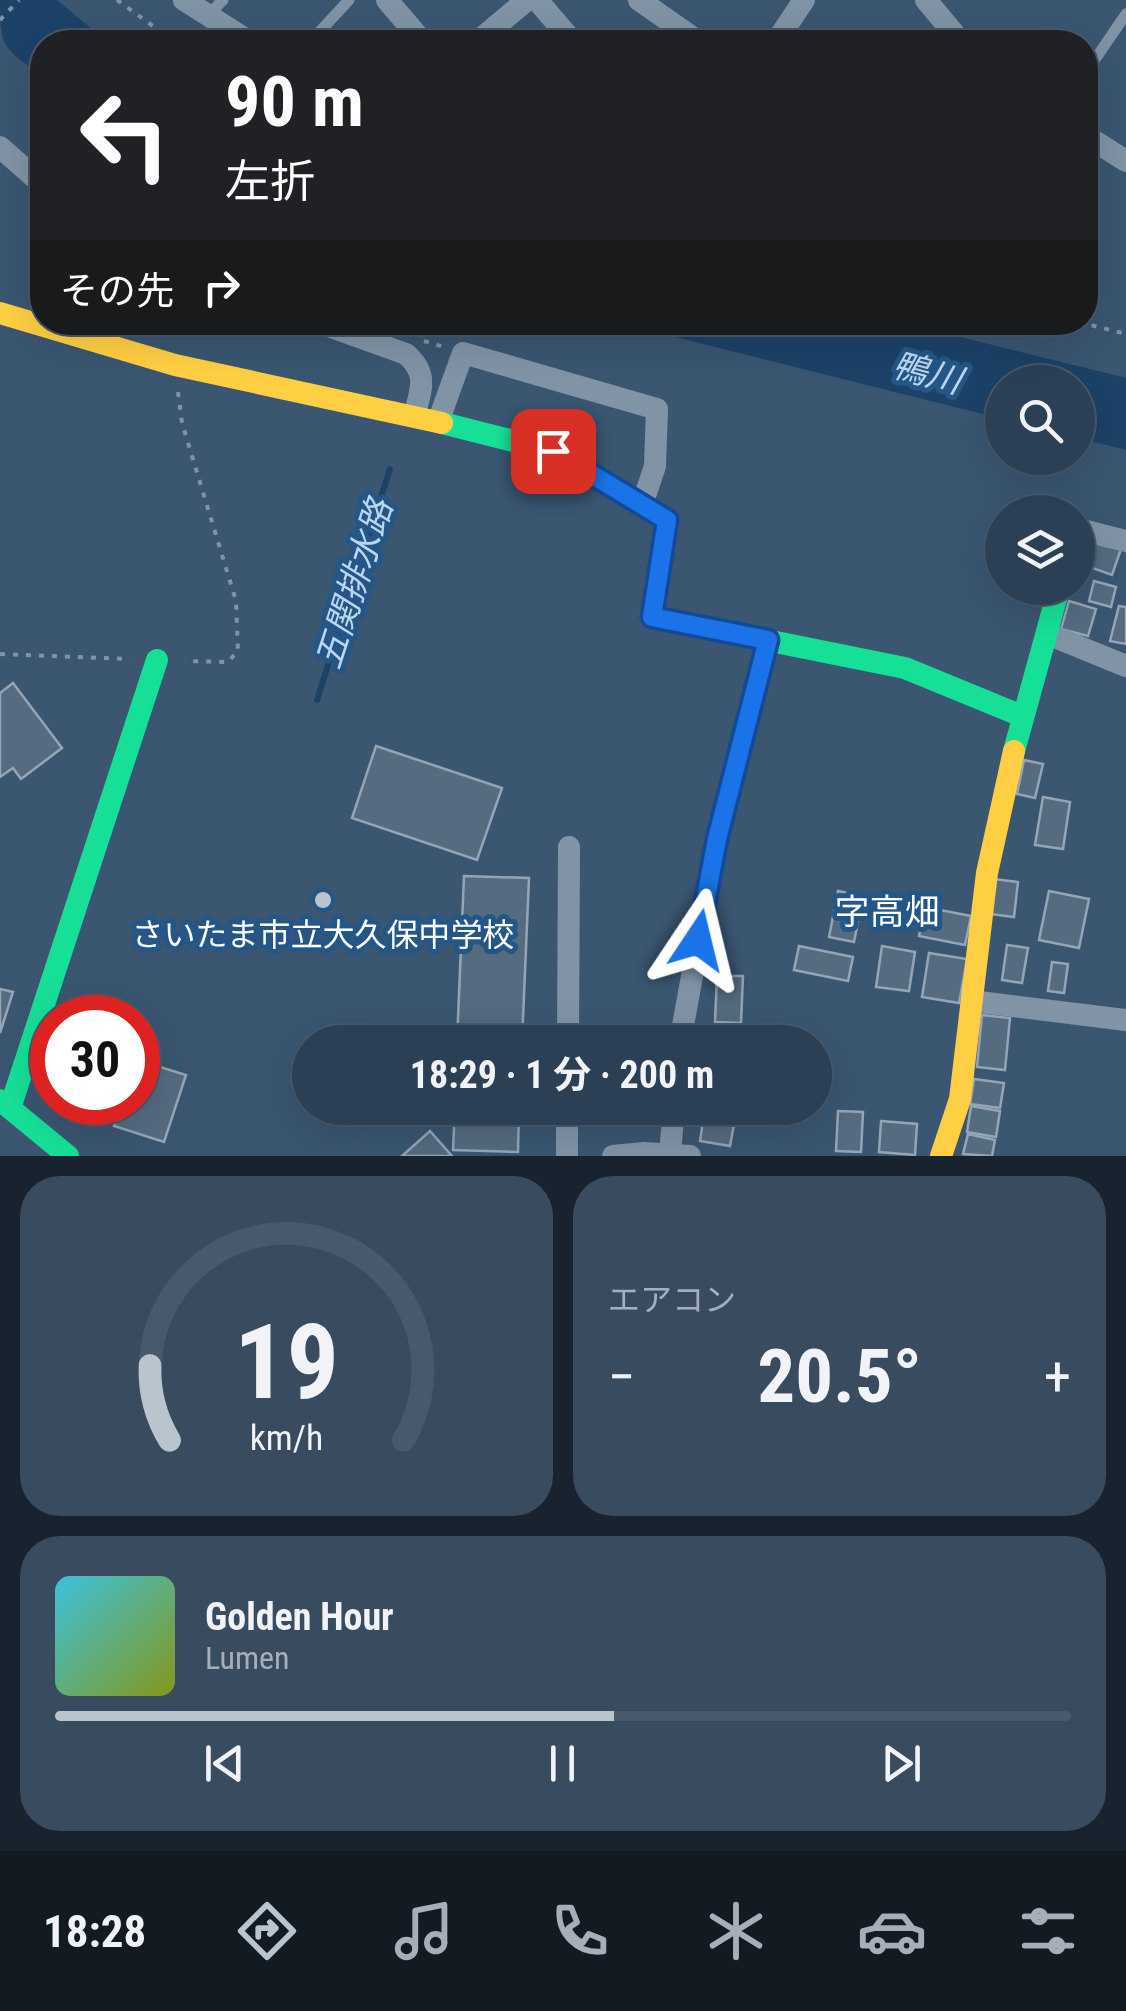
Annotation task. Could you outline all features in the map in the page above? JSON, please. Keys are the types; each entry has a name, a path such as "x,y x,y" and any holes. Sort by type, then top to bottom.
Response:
{"street":[{"path":"184,0 215,8 238,30"},
{"path":"387,0 413,30"},
{"path":"491,30 527,0"},
{"path":"537,0 563,30"},
{"path":"639,0 682,30"},
{"path":"784,30 804,0"},
{"path":"926,0 951,30"},
{"path":"1098,143 1126,160"},
{"path":"0,148 30,174"},
{"path":"0,313 30,322"},
{"path":"75,335 175,364 553,451 667,520 652,617 905,668 1022,716"},
{"path":"353,335 406,354 416,363 423,384 414,416"},
{"path":"438,422 463,353 657,409 655,466 642,505"},
{"path":"1095,533 1126,541"},
{"path":"941,1156 962,1098 994,831 1022,716 1056,605"},
{"path":"1050,635 1126,666"},
{"path":"683,1025 717,839 768,640"},
{"path":"68,1156 5,1104 156,660"},
{"path":"568,1025 569,847"},
{"path":"971,1001 1126,1020"},
{"path":"567,1125 567,1156"},
{"path":"614,1156 680,1154 676,1125"}],"lane":[{"path":"321,30 350,0"},
{"path":"1098,55 1126,14"}],"path":[{"path":"0,20 18,0"},
{"path":"116,0 158,30"},
{"path":"1098,327 1126,334"},
{"path":"0,654 228,662 238,651 236,601 182,423 175,364"}],"water":[{"path":"0,0 57,0 93,30 30,30 30,67 6,46"},
{"name":"鴨川","path":"668,335 952,335 1074,365 985,365 985,415"},
{"path":"1095,370 1126,378 1126,450 1095,442"}],"building":[{"path":"1095,540 1121,549 1112,575 1095,569"},
{"path":"1095,581 1116,587 1111,607 1095,603"},
{"path":"1068,605 1096,609 1088,636 1061,629"},
{"path":"1119,606 1126,607 1126,644 1110,641"},
{"path":"13,683 62,748 21,779 13,768 0,777 0,693"},
{"path":"376,746 502,788 477,860 352,818"},
{"path":"1024,760 1043,764 1035,798 1017,794"},
{"path":"1043,797 1070,802 1063,849 1035,845"},
{"path":"464,876 529,878 523,1025 458,1025"},
{"path":"994,879 1018,882 1014,917 990,914"},
{"path":"838,891 863,896 854,942 829,937"},
{"path":"1049,891 1089,899 1079,948 1039,940"},
{"path":"925,907 971,916 965,945 919,936"},
{"path":"1007,945 1028,948 1022,983 1002,980"},
{"path":"799,946 853,957 848,981 794,970"},
{"path":"882,946 915,952 909,991 876,987"},
{"path":"929,953 967,959 959,1003 922,997"},
{"path":"1052,962 1068,964 1064,993 1048,991"},
{"path":"717,976 743,976 741,1023 715,1022"},
{"path":"0,989 13,992 0,1033"},
{"path":"982,1015 1010,1018 1005,1070 977,1067"},
{"path":"160,1067 186,1075 164,1142 114,1126 160,1125"},
{"path":"974,1079 1004,1083 1000,1108 970,1104"},
{"path":"971,1106 1000,1111 996,1137 967,1132"},
{"path":"838,1111 863,1112 861,1152 836,1151"},
{"path":"881,1121 917,1124 915,1155 879,1152"},
{"path":"454,1125 519,1125 518,1152 453,1150"},
{"path":"702,1125 734,1125 730,1146 700,1141"},
{"path":"430,1131 452,1156 402,1156"},
{"path":"968,1134 995,1140 992,1156 963,1154"}],"waterway":[{"name":"五関排水路","path":"317,700 390,469"}],"traffic: fast":[{"path":"442,423 553,451 667,520 651,617 905,668 1022,716"},
{"path":"1014,751 1054,605"},
{"path":"10,1108 157,660"},
{"path":"0,1100 68,1156"}],"traffic: slow":[{"path":"0,313 30,322"},
{"path":"74,335 175,365 442,423"},
{"path":"941,1156 960,1099 987,873 1014,751"}],"place":[{"name":"さいたま市立大久保中学校","path":"323,900"}],"district":[{"name":"字高畑","path":"887,912"}],"route":[{"path":"553,451 667,520 652,617 768,640 717,839 698,940"}]}
